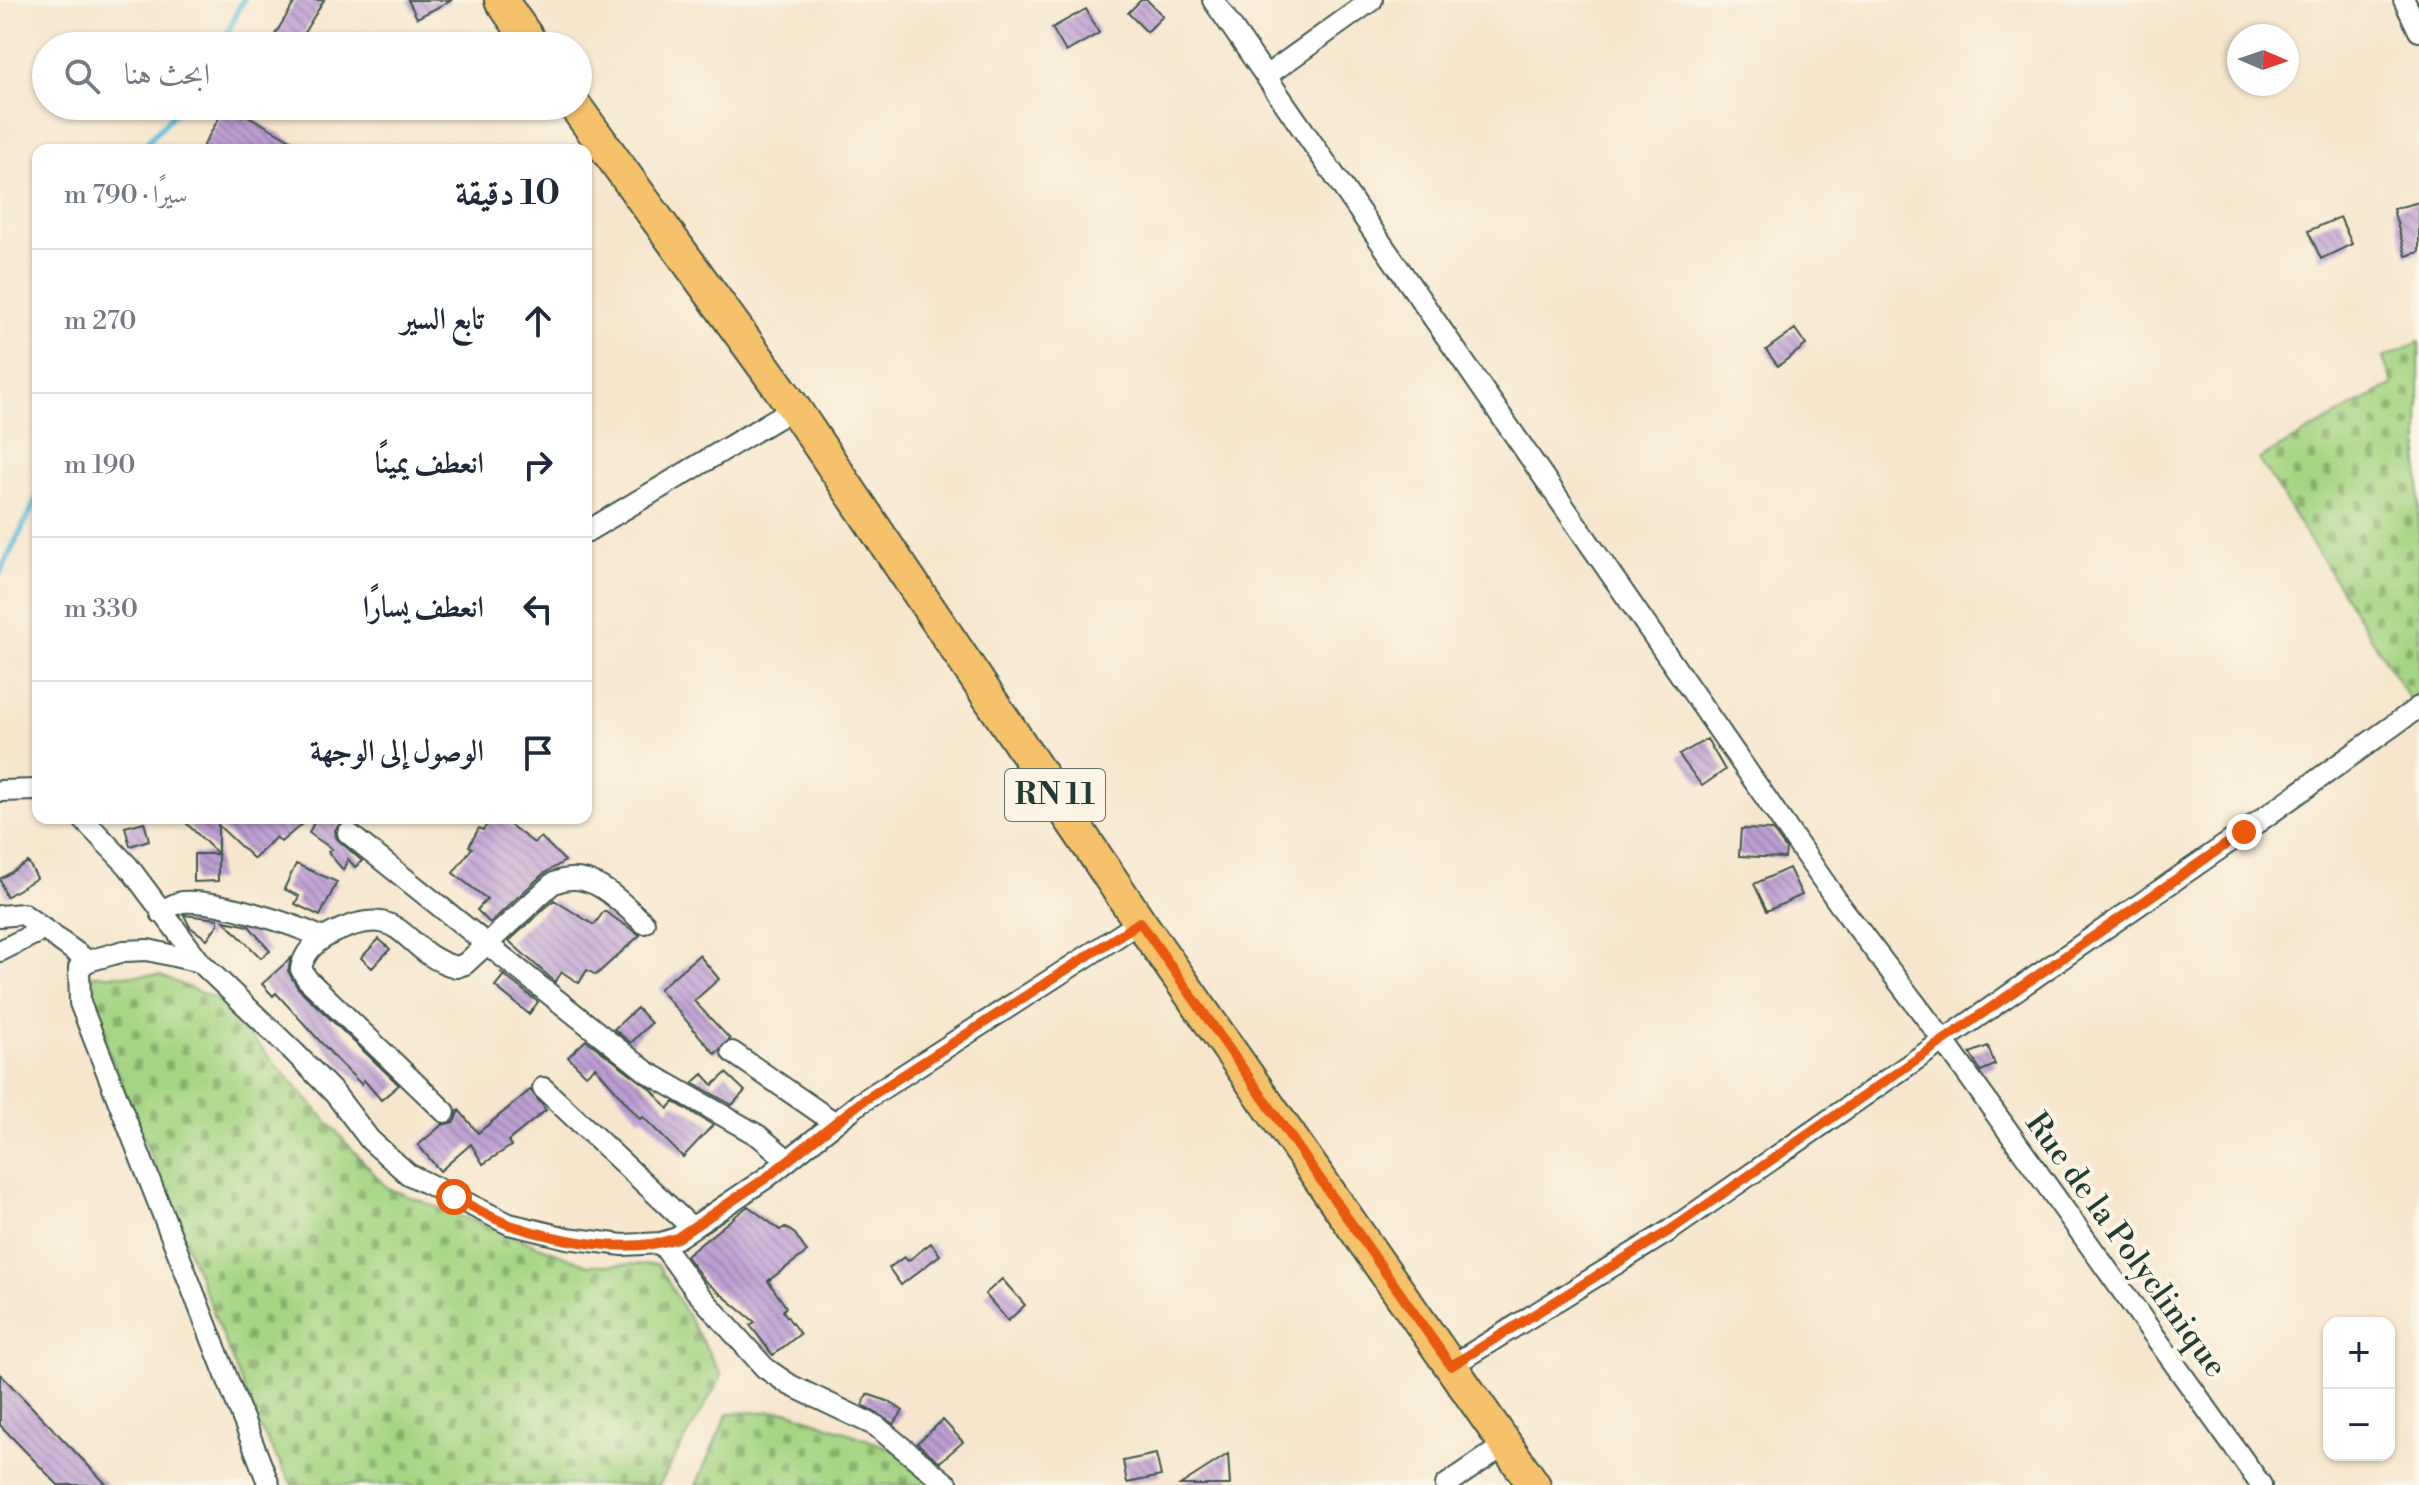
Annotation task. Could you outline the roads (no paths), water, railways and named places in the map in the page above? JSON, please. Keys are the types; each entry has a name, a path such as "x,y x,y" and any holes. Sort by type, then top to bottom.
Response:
{"main road":[{"path":"501,0 523,32"},
{"name":"RN 11","path":"585,120 794,408 1140,922 1534,1485"}],"street":[{"name":"Rue de la Polyclinique","path":"1213,0 1840,905 1943,1040 2261,1485"},
{"path":"1266,76 1372,0"},
{"path":"2404,0 2419,31"},
{"path":"592,528 794,408"},
{"path":"1451,1366 1669,1231 2419,707"},
{"path":"0,791 32,790"},
{"path":"88,824 128,866 200,962 295,1053 335,1094 370,1140 408,1174 509,1224 623,1245 661,1243 692,1228 835,1123 1140,922"},
{"path":"348,833 486,940 647,1072 759,1136 788,1160"},
{"path":"445,1112 307,979 301,969 303,960 323,938 355,923 377,919 456,967 465,964 486,940 552,884 565,877 592,882 644,923"},
{"path":"161,913 182,902 200,903 298,926 323,938"},
{"path":"0,916 23,914 88,961"},
{"path":"0,951 42,930"},
{"path":"200,962 148,950 124,951 88,961 79,968 77,981 80,1003 269,1485"},
{"path":"732,1052 835,1123"},
{"path":"543,1088 692,1228"},
{"path":"661,1243 696,1291 765,1368 790,1385 876,1426 948,1485"},
{"path":"1446,1485 1506,1444"}],"waterway":[{"path":"228,32 243,0"},
{"path":"146,144 168,120"},
{"path":"0,573 32,508"}]}
